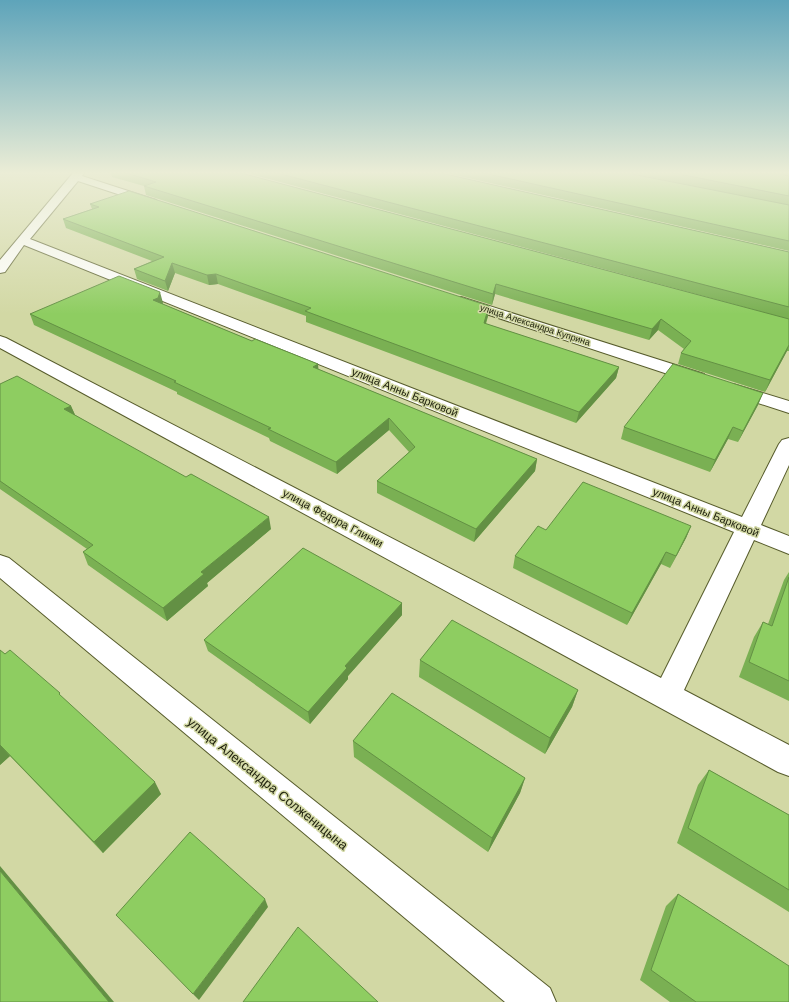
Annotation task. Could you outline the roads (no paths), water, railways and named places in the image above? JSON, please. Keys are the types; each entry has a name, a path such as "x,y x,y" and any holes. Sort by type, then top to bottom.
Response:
{"street":[{"path":"0,269 39,220"},
{"name":"улица Анны Барковой","path":"22,240 789,545"},
{"name":"улица Александра Куприна","path":"448,297 789,407"},
{"name":"улица Федора Глинки","path":"0,341 789,761"},
{"path":"667,695 789,444"},
{"name":"улица Александра Солженицына","path":"0,564 536,1002"}]}
